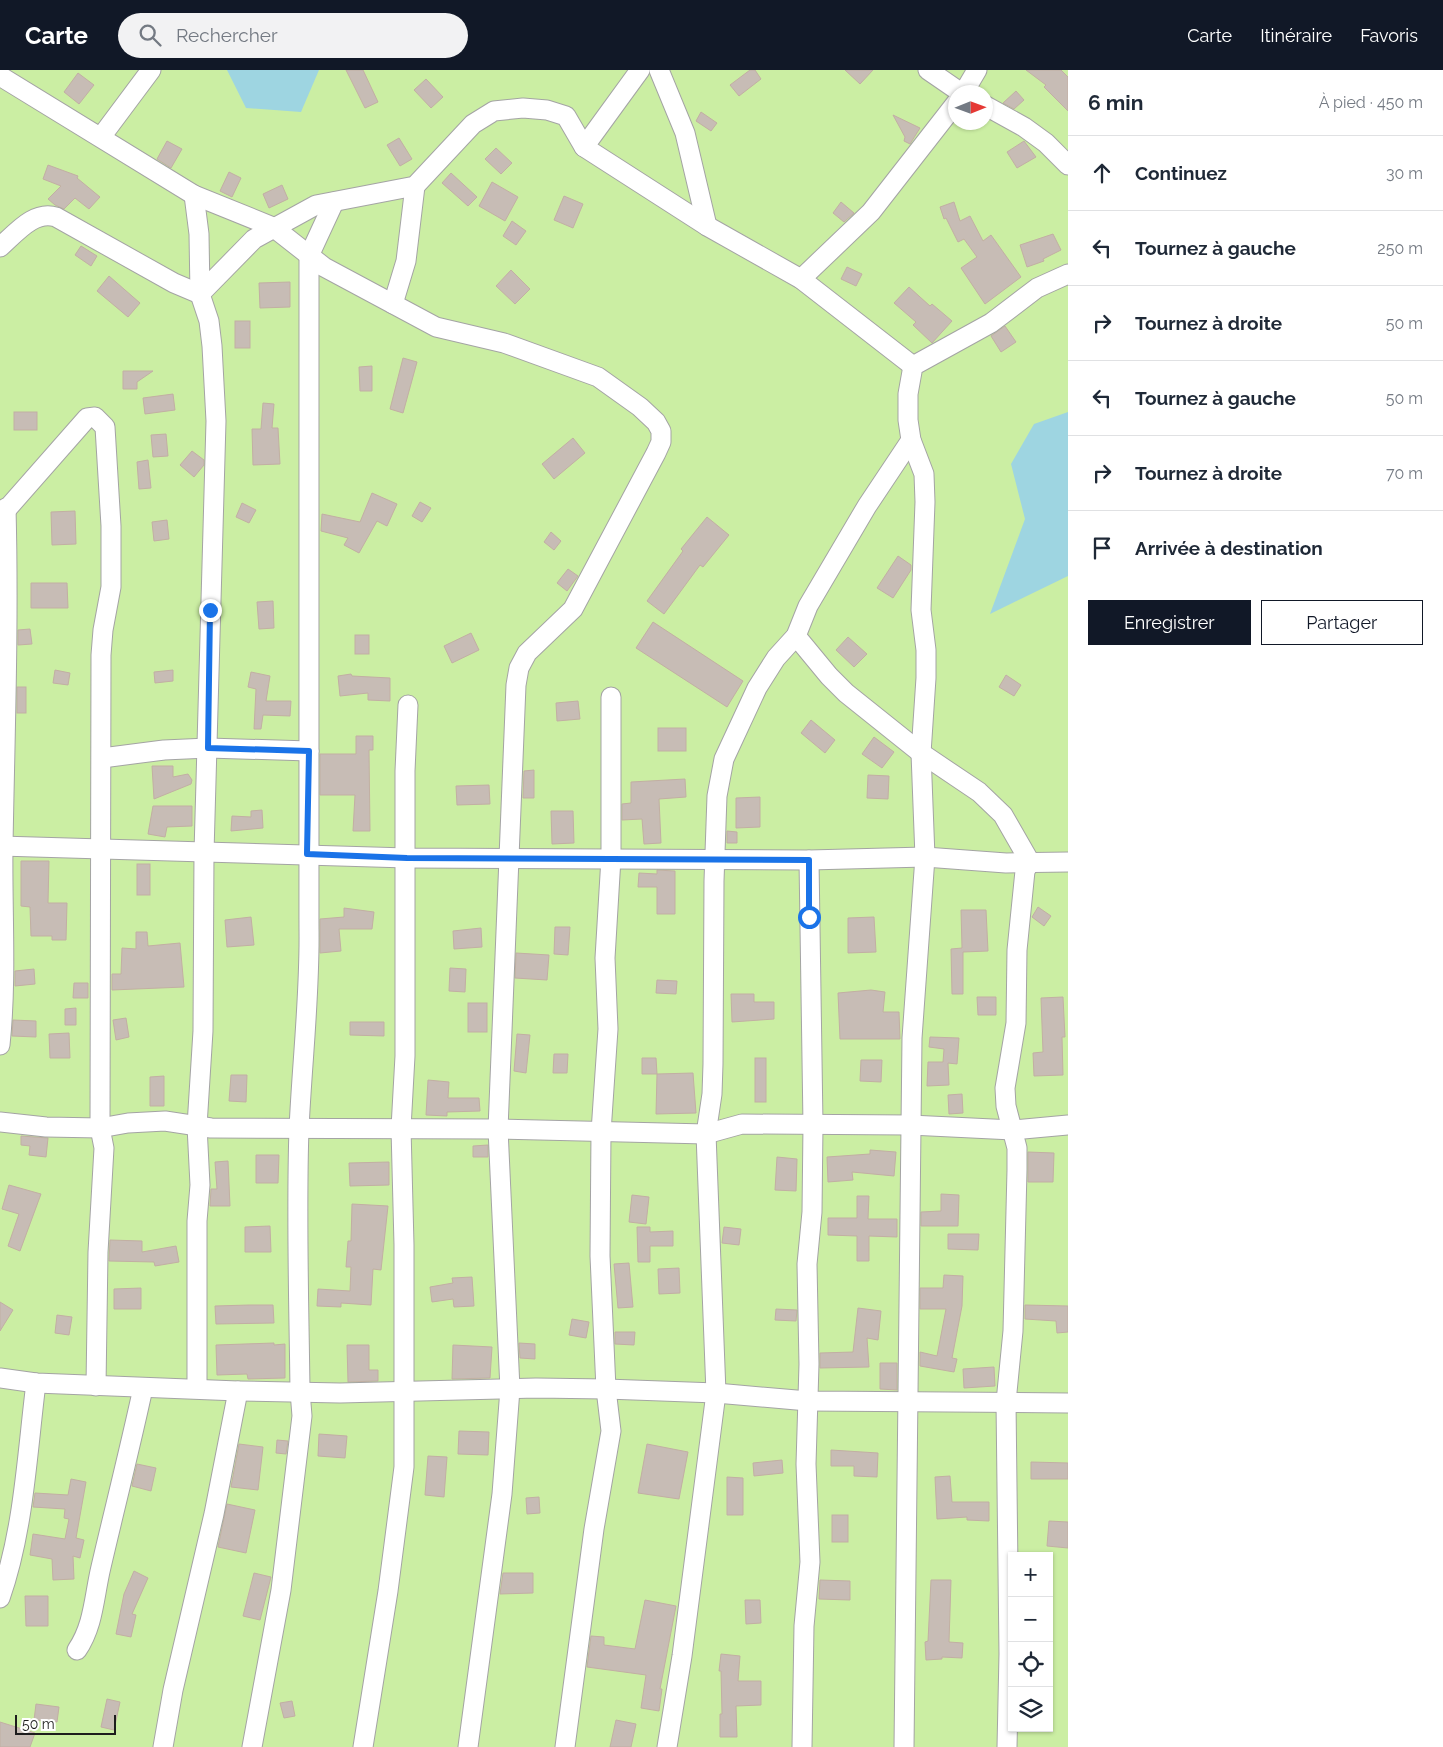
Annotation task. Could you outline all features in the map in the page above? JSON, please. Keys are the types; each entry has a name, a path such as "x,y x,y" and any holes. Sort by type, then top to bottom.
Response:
{"street":[{"path":"101,137 150,75 151,70"},
{"path":"584,146 640,70"},
{"path":"659,70 685,134 707,226"},
{"path":"928,70 951,85"},
{"path":"967,85 977,70"},
{"path":"0,76 194,195 273,227 342,278 436,327 504,344 598,377 640,407 656,422 661,431 661,442 656,453 573,609 527,654 519,668 516,685 512,727 510,858 498,1129 510,1389 502,1494 468,1747"},
{"path":"200,294 254,239 273,227 316,205 414,186 473,124 494,111 523,108 547,110 566,116 584,146 707,226 801,279 913,366"},
{"path":"993,110 1024,127 1046,143 1068,165"},
{"path":"801,279 870,212 948,113"},
{"path":"393,304 406,261 414,186"},
{"path":"194,195 199,234 200,294 209,321 216,421 204,853 202,1031 197,1126 200,1185 197,1221 197,1388"},
{"path":"252,1747 281,1590 292,1513 297,1455 301,1436 299,1130 308,988 310,256 334,202"},
{"path":"0,247 37,216 47,214 56,217 174,284 200,294"},
{"path":"913,366 991,323 1037,288 1068,274"},
{"path":"904,1747 909,1400 910,1125 913,1018 926,857 921,753 926,678 921,610 925,502 924,474 912,440 908,394 913,366"},
{"path":"0,1045 3,1000 2,846 8,591 3,513 87,418 95,417 105,427 111,526 111,587 103,630 101,655 102,850 99,1002 100,1128 104,1148 98,1252 96,1386"},
{"path":"667,1747 682,1656 716,1393 706,1134 713,1072 718,796 724,759 757,688 776,658 796,636 808,606 867,506 912,440"},
{"path":"796,636 829,676 846,693 921,753 979,792 1003,815 1030,862"},
{"path":"565,1747 594,1529 611,1432 606,1389 600,1291 601,1132 608,1029 604,958 611,858 612,697"},
{"path":"363,1747 404,1467 405,1391 401,1128 405,1056 407,858 405,771 408,705"},
{"path":"102,758 164,750 208,748 309,751"},
{"path":"2,846 407,858 809,860 926,857 997,862 1068,862"},
{"path":"802,1747 804,1626 810,1578 806,1464 808,1401 807,1264 812,1212 813,1126 809,860"},
{"path":"1007,1747 1009,1654 1006,1402 1013,1331 1017,1148 1006,1106 1005,1088 1016,1023 1017,950 1025,871 1030,862"},
{"path":"0,1122 46,1127 100,1128 128,1123 165,1121 212,1128 299,1130 498,1129 706,1134 742,1124 813,1126 910,1125 1013,1130 1068,1125"},
{"path":"0,1378 36,1383 238,1391 606,1389 716,1393 808,1401 909,1400 1068,1403"},
{"path":"0,1598 14,1548 36,1383"},
{"path":"77,1650 86,1637 91,1624 101,1566 144,1388"},
{"path":"162,1747 173,1690 209,1541 238,1391"}],"green space":[{"path":"0,70 1068,70 1068,1747 0,1747"}],"water":[{"path":"227,70 319,70 301,112 246,108"},
{"path":"1068,412 1068,576 990,614 1025,519 1011,464 1034,424"}],"building":[{"path":"346,70 363,70 378,102 365,108"},
{"path":"750,70 755,70 761,79 739,96 730,85"},
{"path":"845,70 873,70 860,84"},
{"path":"1026,70 1061,70 1068,77 1068,111 1044,87 1046,85"},
{"path":"78,73 94,85 79,104 64,92"},
{"path":"426,79 443,97 431,108 414,90"},
{"path":"1016,91 1024,100 1014,109 1003,103"},
{"path":"701,112 717,123 711,131 696,121"},
{"path":"893,115 920,128 910,144 904,141 905,137"},
{"path":"399,138 412,159 400,166 387,145"},
{"path":"167,141 182,149 171,168 157,159"},
{"path":"1024,141 1036,157 1017,168 1007,152"},
{"path":"496,148 512,163 501,174 485,159"},
{"path":"48,165 78,176 77,178 100,197 89,209 75,198 64,209 55,205 48,199 61,186 43,179"},
{"path":"229,172 241,178 232,197 220,191"},
{"path":"451,173 477,197 468,206 442,183"},
{"path":"492,182 518,197 505,221 479,206"},
{"path":"282,185 288,199 269,208 263,194"},
{"path":"564,196 583,204 573,228 554,220"},
{"path":"841,202 854,213 844,222 833,213"},
{"path":"954,202 960,221 970,216 983,241 991,235 1021,277 985,304 961,268 977,257 964,239 958,242 946,218 944,219 940,207"},
{"path":"512,221 526,231 516,245 503,236"},
{"path":"1053,234 1061,250 1043,259 1044,261 1027,267 1020,245"},
{"path":"81,246 97,256 91,266 75,255"},
{"path":"847,267 862,274 856,286 841,279"},
{"path":"511,270 530,289 515,304 496,286"},
{"path":"109,276 140,303 128,317 97,291"},
{"path":"290,282 290,307 260,308 259,283"},
{"path":"909,287 930,306 932,304 952,321 932,343 913,325 916,322 894,303"},
{"path":"235,321 250,321 250,348 235,348"},
{"path":"1005,326 1016,342 1001,352 991,336"},
{"path":"403,358 417,362 403,413 390,409"},
{"path":"372,366 372,391 360,391 359,367"},
{"path":"123,371 153,371 137,382 137,389 123,389"},
{"path":"173,394 175,410 145,414 143,398"},
{"path":"263,403 274,404 272,428 278,428 280,464 253,465 252,429 261,429"},
{"path":"14,412 37,412 37,430 14,430"},
{"path":"166,434 168,456 153,457 151,435"},
{"path":"573,438 585,453 554,479 542,464"},
{"path":"192,451 204,460 204,465 194,477 180,465"},
{"path":"148,460 151,488 139,489 137,462"},
{"path":"372,493 397,504 387,526 377,521 359,553 344,545 348,538 321,531 322,514 360,522"},
{"path":"420,502 431,508 422,522 412,516"},
{"path":"242,503 256,510 249,523 236,517"},
{"path":"75,511 76,544 52,545 51,512"},
{"path":"707,517 729,535 703,567 700,565 664,614 647,601 683,551 681,549"},
{"path":"167,520 169,539 154,541 152,522"},
{"path":"551,532 561,541 554,550 544,542"},
{"path":"898,556 911,565 911,570 893,598 877,588"},
{"path":"568,569 578,576 567,591 557,583"},
{"path":"31,583 67,583 68,608 31,608"},
{"path":"273,601 274,628 259,629 257,602"},
{"path":"653,622 743,681 727,707 636,648"},
{"path":"30,629 32,644 18,645 18,630"},
{"path":"471,633 479,650 452,663 444,646"},
{"path":"355,635 369,635 369,654 355,654"},
{"path":"848,637 867,654 854,667 836,650"},
{"path":"55,670 70,673 68,685 53,683"},
{"path":"173,670 173,681 155,683 154,672"},
{"path":"251,672 270,676 266,701 291,701 290,716 263,715 261,729 254,729 256,689 248,687"},
{"path":"351,674 352,676 390,678 390,701 368,700 368,693 340,696 338,676"},
{"path":"1006,675 1021,685 1014,696 999,687"},
{"path":"17,687 26,687 26,713 17,713"},
{"path":"578,701 580,719 557,721 556,703"},
{"path":"811,720 835,740 825,753 801,733"},
{"path":"658,728 686,728 686,751 658,751"},
{"path":"356,736 373,736 373,750 369,750 370,831 353,831 355,795 320,795 320,754 356,754"},
{"path":"874,737 894,752 882,768 862,754"},
{"path":"152,766 173,766 173,777 188,774 192,780 191,784 154,799"},
{"path":"534,770 534,798 523,798 524,771"},
{"path":"868,775 889,776 888,799 867,798"},
{"path":"685,779 686,797 659,799 661,843 644,844 642,819 622,820 622,804 631,803 631,782"},
{"path":"489,785 490,804 457,805 456,786"},
{"path":"760,797 760,827 736,828 736,798"},
{"path":"153,806 192,806 192,826 167,827 165,837 148,834"},
{"path":"262,810 263,828 231,831 232,816 251,817 251,811"},
{"path":"551,811 573,811 574,843 552,844"},
{"path":"727,831 737,832 737,843 727,843"},
{"path":"21,861 49,861 48,903 67,903 66,940 52,940 52,936 31,936 30,907 21,906"},
{"path":"137,864 150,864 150,895 137,895"},
{"path":"657,870 675,871 675,914 657,914 657,887 638,887 639,873 657,874"},
{"path":"1038,907 1051,916 1044,926 1032,917"},
{"path":"344,908 374,912 372,929 339,929 341,951 320,953 320,919 344,917"},
{"path":"961,910 986,910 988,951 963,952 963,994 952,994 951,949 962,948"},
{"path":"251,917 254,945 227,947 225,920"},
{"path":"874,917 876,952 848,953 848,918"},
{"path":"555,927 570,927 568,955 554,954"},
{"path":"481,928 482,947 454,949 453,931"},
{"path":"136,932 147,932 148,946 180,943 184,987 112,990 112,974 121,974 122,948 136,949"},
{"path":"516,953 549,955 547,980 515,978"},
{"path":"450,968 466,969 465,992 449,991"},
{"path":"34,969 35,984 15,986 15,971"},
{"path":"657,980 677,981 676,994 656,993"},
{"path":"74,983 88,983 88,998 73,998"},
{"path":"871,990 885,992 883,1012 899,1012 900,1039 840,1039 838,993"},
{"path":"731,994 754,994 754,1002 774,1002 774,1019 732,1022"},
{"path":"977,997 996,997 996,1015 978,1015"},
{"path":"1063,997 1065,1037 1062,1037 1063,1075 1034,1076 1033,1053 1043,1052 1041,998"},
{"path":"468,1003 487,1003 487,1032 468,1032"},
{"path":"76,1008 76,1025 65,1025 65,1009"},
{"path":"126,1018 129,1037 116,1040 113,1020"},
{"path":"13,1020 36,1021 36,1037 12,1036"},
{"path":"350,1022 384,1022 384,1036 350,1035"},
{"path":"69,1033 70,1058 50,1058 49,1034"},
{"path":"517,1034 530,1035 526,1073 514,1071"},
{"path":"930,1037 959,1038 957,1064 948,1063 949,1085 927,1086 928,1062 943,1062 944,1049 929,1047"},
{"path":"554,1054 568,1054 567,1073 553,1073"},
{"path":"642,1058 656,1058 657,1074 642,1074"},
{"path":"755,1058 766,1058 766,1102 755,1102"},
{"path":"861,1060 882,1060 881,1082 860,1081"},
{"path":"693,1073 696,1113 656,1114 657,1074"},
{"path":"231,1075 247,1075 246,1102 229,1101"},
{"path":"164,1076 164,1106 150,1106 150,1077"},
{"path":"428,1080 449,1082 448,1098 479,1098 480,1111 447,1112 447,1116 426,1115"},
{"path":"962,1094 963,1113 949,1114 948,1095"},
{"path":"21,1136 48,1138 46,1157 29,1155 30,1146 21,1145"},
{"path":"488,1145 488,1157 473,1157 473,1146"},
{"path":"870,1150 896,1152 894,1176 852,1172 853,1180 828,1182 827,1157 870,1154"},
{"path":"1028,1152 1054,1153 1053,1182 1028,1182"},
{"path":"256,1155 279,1155 278,1183 256,1183"},
{"path":"777,1157 797,1159 796,1191 775,1190"},
{"path":"228,1161 230,1206 210,1206 211,1189 217,1189 215,1162"},
{"path":"389,1162 389,1185 350,1186 349,1163"},
{"path":"9,1185 41,1194 20,1251 8,1246 19,1214 2,1209"},
{"path":"941,1194 959,1195 958,1226 921,1226 921,1212 941,1211"},
{"path":"632,1195 649,1197 646,1224 629,1222"},
{"path":"857,1196 869,1196 868,1219 897,1219 897,1237 869,1236 869,1261 857,1261 857,1236 828,1235 828,1218 857,1218"},
{"path":"352,1204 388,1206 381,1270 373,1269 371,1305 341,1303 341,1307 317,1306 318,1289 350,1291 351,1267 346,1267 348,1241 351,1241"},
{"path":"270,1226 271,1252 245,1252 245,1227"},
{"path":"637,1227 650,1227 650,1232 673,1231 673,1246 650,1246 650,1262 638,1262"},
{"path":"724,1227 741,1229 739,1245 722,1243"},
{"path":"948,1234 979,1234 978,1250 948,1249"},
{"path":"110,1240 142,1241 142,1252 176,1246 179,1262 155,1266 154,1262 109,1261"},
{"path":"629,1263 633,1307 618,1308 614,1264"},
{"path":"679,1268 680,1293 659,1294 658,1269"},
{"path":"944,1275 963,1276 962,1306 952,1358 957,1359 954,1372 920,1366 920,1352 937,1356 946,1309 920,1309 920,1288 943,1288"},
{"path":"472,1277 474,1306 454,1307 453,1299 432,1302 430,1287 453,1283 452,1278"},
{"path":"141,1288 141,1309 114,1309 114,1289"},
{"path":"0,1302 13,1310 0,1331"},
{"path":"273,1305 274,1323 216,1324 215,1306"},
{"path":"1025,1305 1068,1306 1068,1332 1057,1333 1056,1321 1025,1319"},
{"path":"858,1308 881,1311 878,1340 867,1338 869,1367 820,1368 820,1353 853,1352"},
{"path":"776,1309 797,1310 796,1321 775,1320"},
{"path":"57,1315 72,1317 69,1335 55,1333"},
{"path":"572,1319 589,1322 586,1338 569,1335"},
{"path":"615,1332 635,1332 634,1345 615,1344"},
{"path":"274,1343 274,1345 285,1344 285,1378 248,1379 247,1374 217,1375 216,1345"},
{"path":"519,1343 535,1344 535,1359 520,1358"},
{"path":"347,1345 369,1345 369,1370 378,1370 378,1381 348,1382"},
{"path":"453,1345 492,1347 490,1378 452,1379"},
{"path":"880,1363 897,1363 897,1390 880,1389"},
{"path":"994,1367 995,1386 964,1388 963,1369"},
{"path":"459,1431 489,1432 488,1455 458,1454"},
{"path":"319,1434 347,1436 345,1458 318,1456"},
{"path":"277,1440 288,1441 286,1454 276,1453"},
{"path":"239,1444 263,1447 258,1490 231,1487"},
{"path":"647,1444 688,1452 679,1499 638,1493"},
{"path":"831,1450 878,1453 877,1477 854,1476 854,1466 831,1466"},
{"path":"428,1456 447,1457 444,1497 425,1495"},
{"path":"782,1460 783,1473 754,1476 753,1463"},
{"path":"1031,1462 1068,1463 1068,1479 1031,1479"},
{"path":"137,1464 156,1468 151,1491 132,1486"},
{"path":"950,1476 952,1502 989,1502 989,1521 967,1520 967,1517 937,1519 935,1477"},
{"path":"727,1477 743,1478 743,1515 727,1515"},
{"path":"71,1479 86,1482 76,1538 84,1540 80,1558 73,1556 74,1579 53,1580 52,1559 30,1555 33,1534 65,1539 69,1519 64,1518 65,1509 33,1507 35,1493 68,1495"},
{"path":"539,1497 540,1513 527,1514 526,1498"},
{"path":"227,1504 255,1510 246,1553 218,1547"},
{"path":"832,1515 848,1515 848,1542 832,1542"},
{"path":"1049,1521 1068,1522 1068,1548 1047,1546"},
{"path":"134,1571 148,1578 132,1614 136,1615 131,1637 116,1634 124,1594"},
{"path":"254,1573 271,1577 260,1620 243,1616"},
{"path":"503,1573 533,1573 533,1593 500,1594"},
{"path":"820,1580 850,1581 850,1600 819,1599"},
{"path":"931,1580 951,1580 949,1642 963,1643 962,1658 942,1657 942,1659 926,1660 925,1642 928,1641"},
{"path":"25,1596 48,1596 48,1626 26,1626"},
{"path":"645,1600 676,1606 660,1689 662,1689 659,1711 641,1708 646,1675 587,1667 591,1636 604,1637 604,1645 635,1649"},
{"path":"745,1600 760,1600 761,1623 746,1624"},
{"path":"721,1654 740,1656 738,1681 761,1681 761,1705 736,1706 737,1737 720,1737 720,1714 722,1714 721,1671 719,1671"},
{"path":"107,1699 120,1702 114,1730 101,1727"},
{"path":"292,1701 295,1716 284,1718 280,1703"},
{"path":"36,1704 59,1707 57,1722 34,1720"},
{"path":"616,1720 636,1724 631,1747 610,1747"},
{"path":"0,1722 35,1733 30,1747 0,1747"}],"route":[{"path":"210,610 208,748 309,751 307,854 407,858 809,860 809,917"}]}
